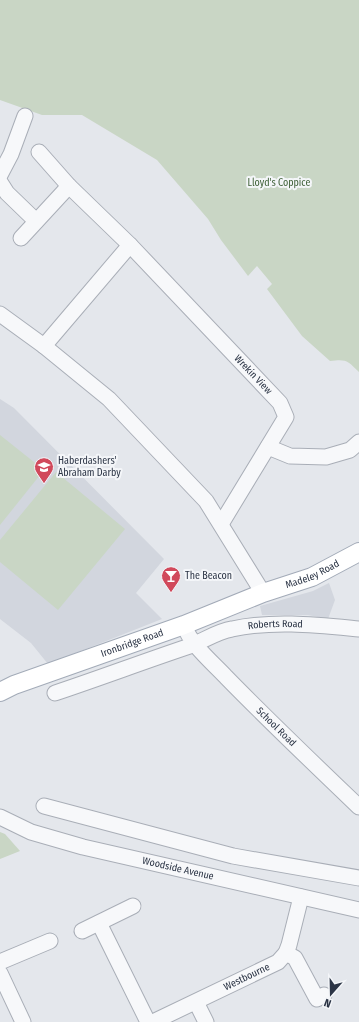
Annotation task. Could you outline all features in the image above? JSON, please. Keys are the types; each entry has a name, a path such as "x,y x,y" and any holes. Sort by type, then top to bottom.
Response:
{"main road":[{"name":"Madeley Road","path":"263,593 312,577 359,552"},
{"name":"Ironbridge Road","path":"0,692 14,685 184,625 263,593"}],"street":[{"path":"0,175 11,154 25,116"},
{"name":"Wrekin View","path":"39,152 69,186 130,245 280,404 286,417 221,524"},
{"path":"0,182 8,193 36,221"},
{"path":"21,238 69,186"},
{"path":"44,346 130,245"},
{"path":"0,314 44,346 108,399 206,501 263,593"},
{"path":"268,447 290,456 326,456 350,450 359,442"},
{"name":"School Road","path":"184,625 187,632 196,644 252,704 359,807"},
{"name":"Roberts Road","path":"196,644 230,629 257,625 318,625 359,629"},
{"path":"55,693 196,644"},
{"path":"44,806 233,856 359,878"},
{"name":"Woodside Avenue","path":"0,817 30,832 82,847 359,910"},
{"path":"228,880 233,856"},
{"path":"301,897 286,953 295,958 317,999 324,995"},
{"path":"82,931 133,906"},
{"path":"99,923 148,1022"},
{"path":"0,962 50,941"},
{"name":"Westbourne","path":"153,1022 278,962 286,953"},
{"path":"0,972 23,1022"},
{"path":"196,1002 206,1022"}],"shaded area":[{"name":"Haberdashers' Abraham Darby","path":"0,399 14,408 164,559 136,593 162,619 48,664 31,643 0,619"},
{"path":"329,583 335,600 328,619 308,615 262,615 260,606 313,591"}],"green space":[{"name":"Lloyd's Coppice","path":"0,0 359,0 359,372 346,361 330,361 302,336 267,289 272,284 257,266 248,276 221,240 208,219 157,160 82,115 42,115 0,100"},
{"path":"0,435 44,470 0,525"},
{"path":"56,472 125,529 58,610 0,562 0,540"},
{"path":"0,832 5,834 20,851 0,859"}],"place":[{"name":"Haberdashers' Abraham Darby","path":"44,484"},
{"name":"The Beacon","path":"171,593"}]}
